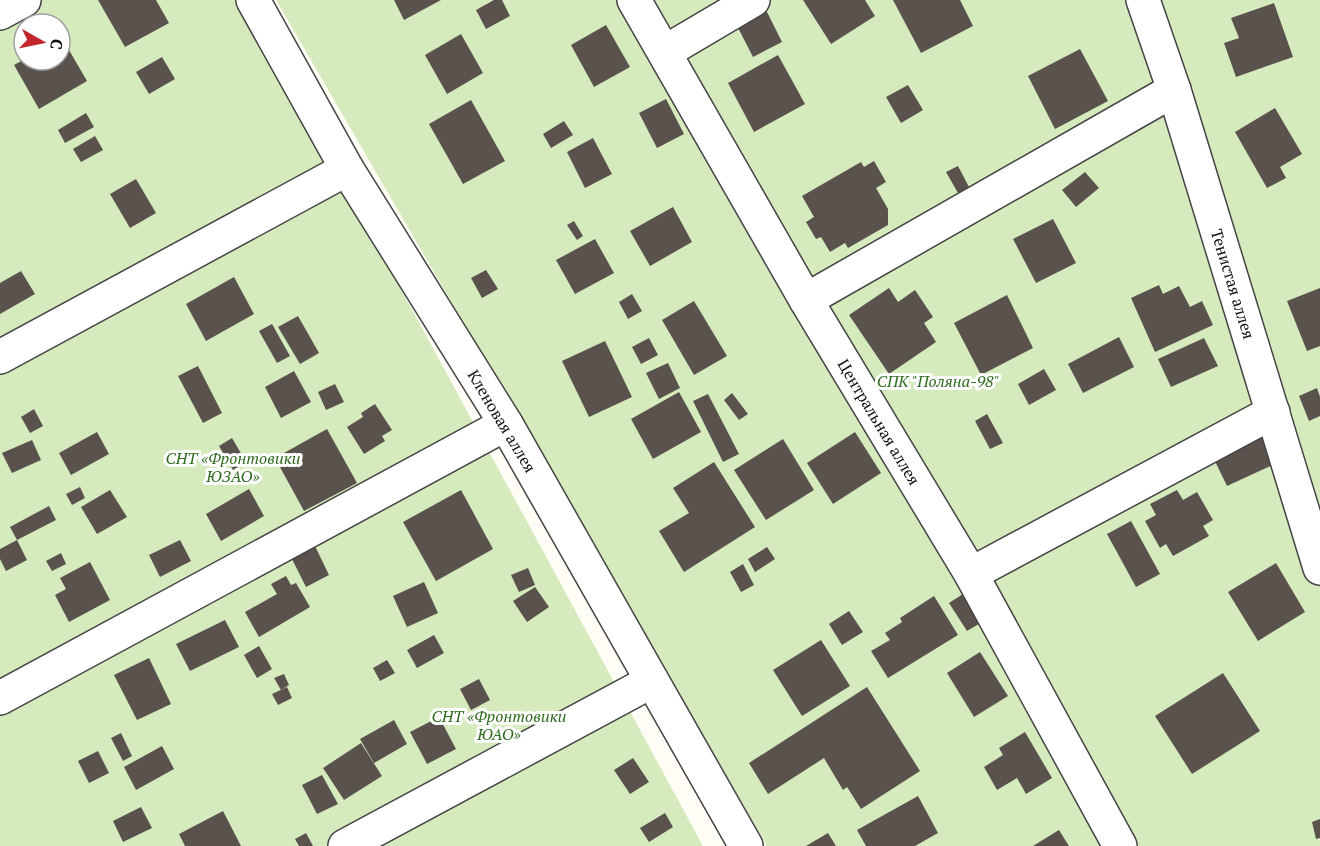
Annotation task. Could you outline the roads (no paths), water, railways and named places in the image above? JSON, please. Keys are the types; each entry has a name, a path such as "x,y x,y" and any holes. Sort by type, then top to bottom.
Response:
{"street":[{"path":"0,13 24,0"},
{"name":"Кленовая аллея","path":"253,0 347,170 506,424 746,846"},
{"name":"Центральная аллея","path":"634,0 806,300 971,574 1120,846"},
{"path":"665,52 753,0"},
{"name":"Тенистая аллея","path":"1143,0 1174,90 1320,568"},
{"path":"806,300 1174,90"},
{"path":"0,357 347,170"},
{"path":"971,574 1273,412"},
{"path":"0,698 506,424"},
{"path":"345,846 652,681"}],"park label":[{"name":"СПК \"Поляна-98\"","path":"938,381"},
{"name":"СНТ «Фронтовики ЮЗАО»","path":"233,467"},
{"name":"СНТ «Фронтовики ЮАО»","path":"499,725"}]}
